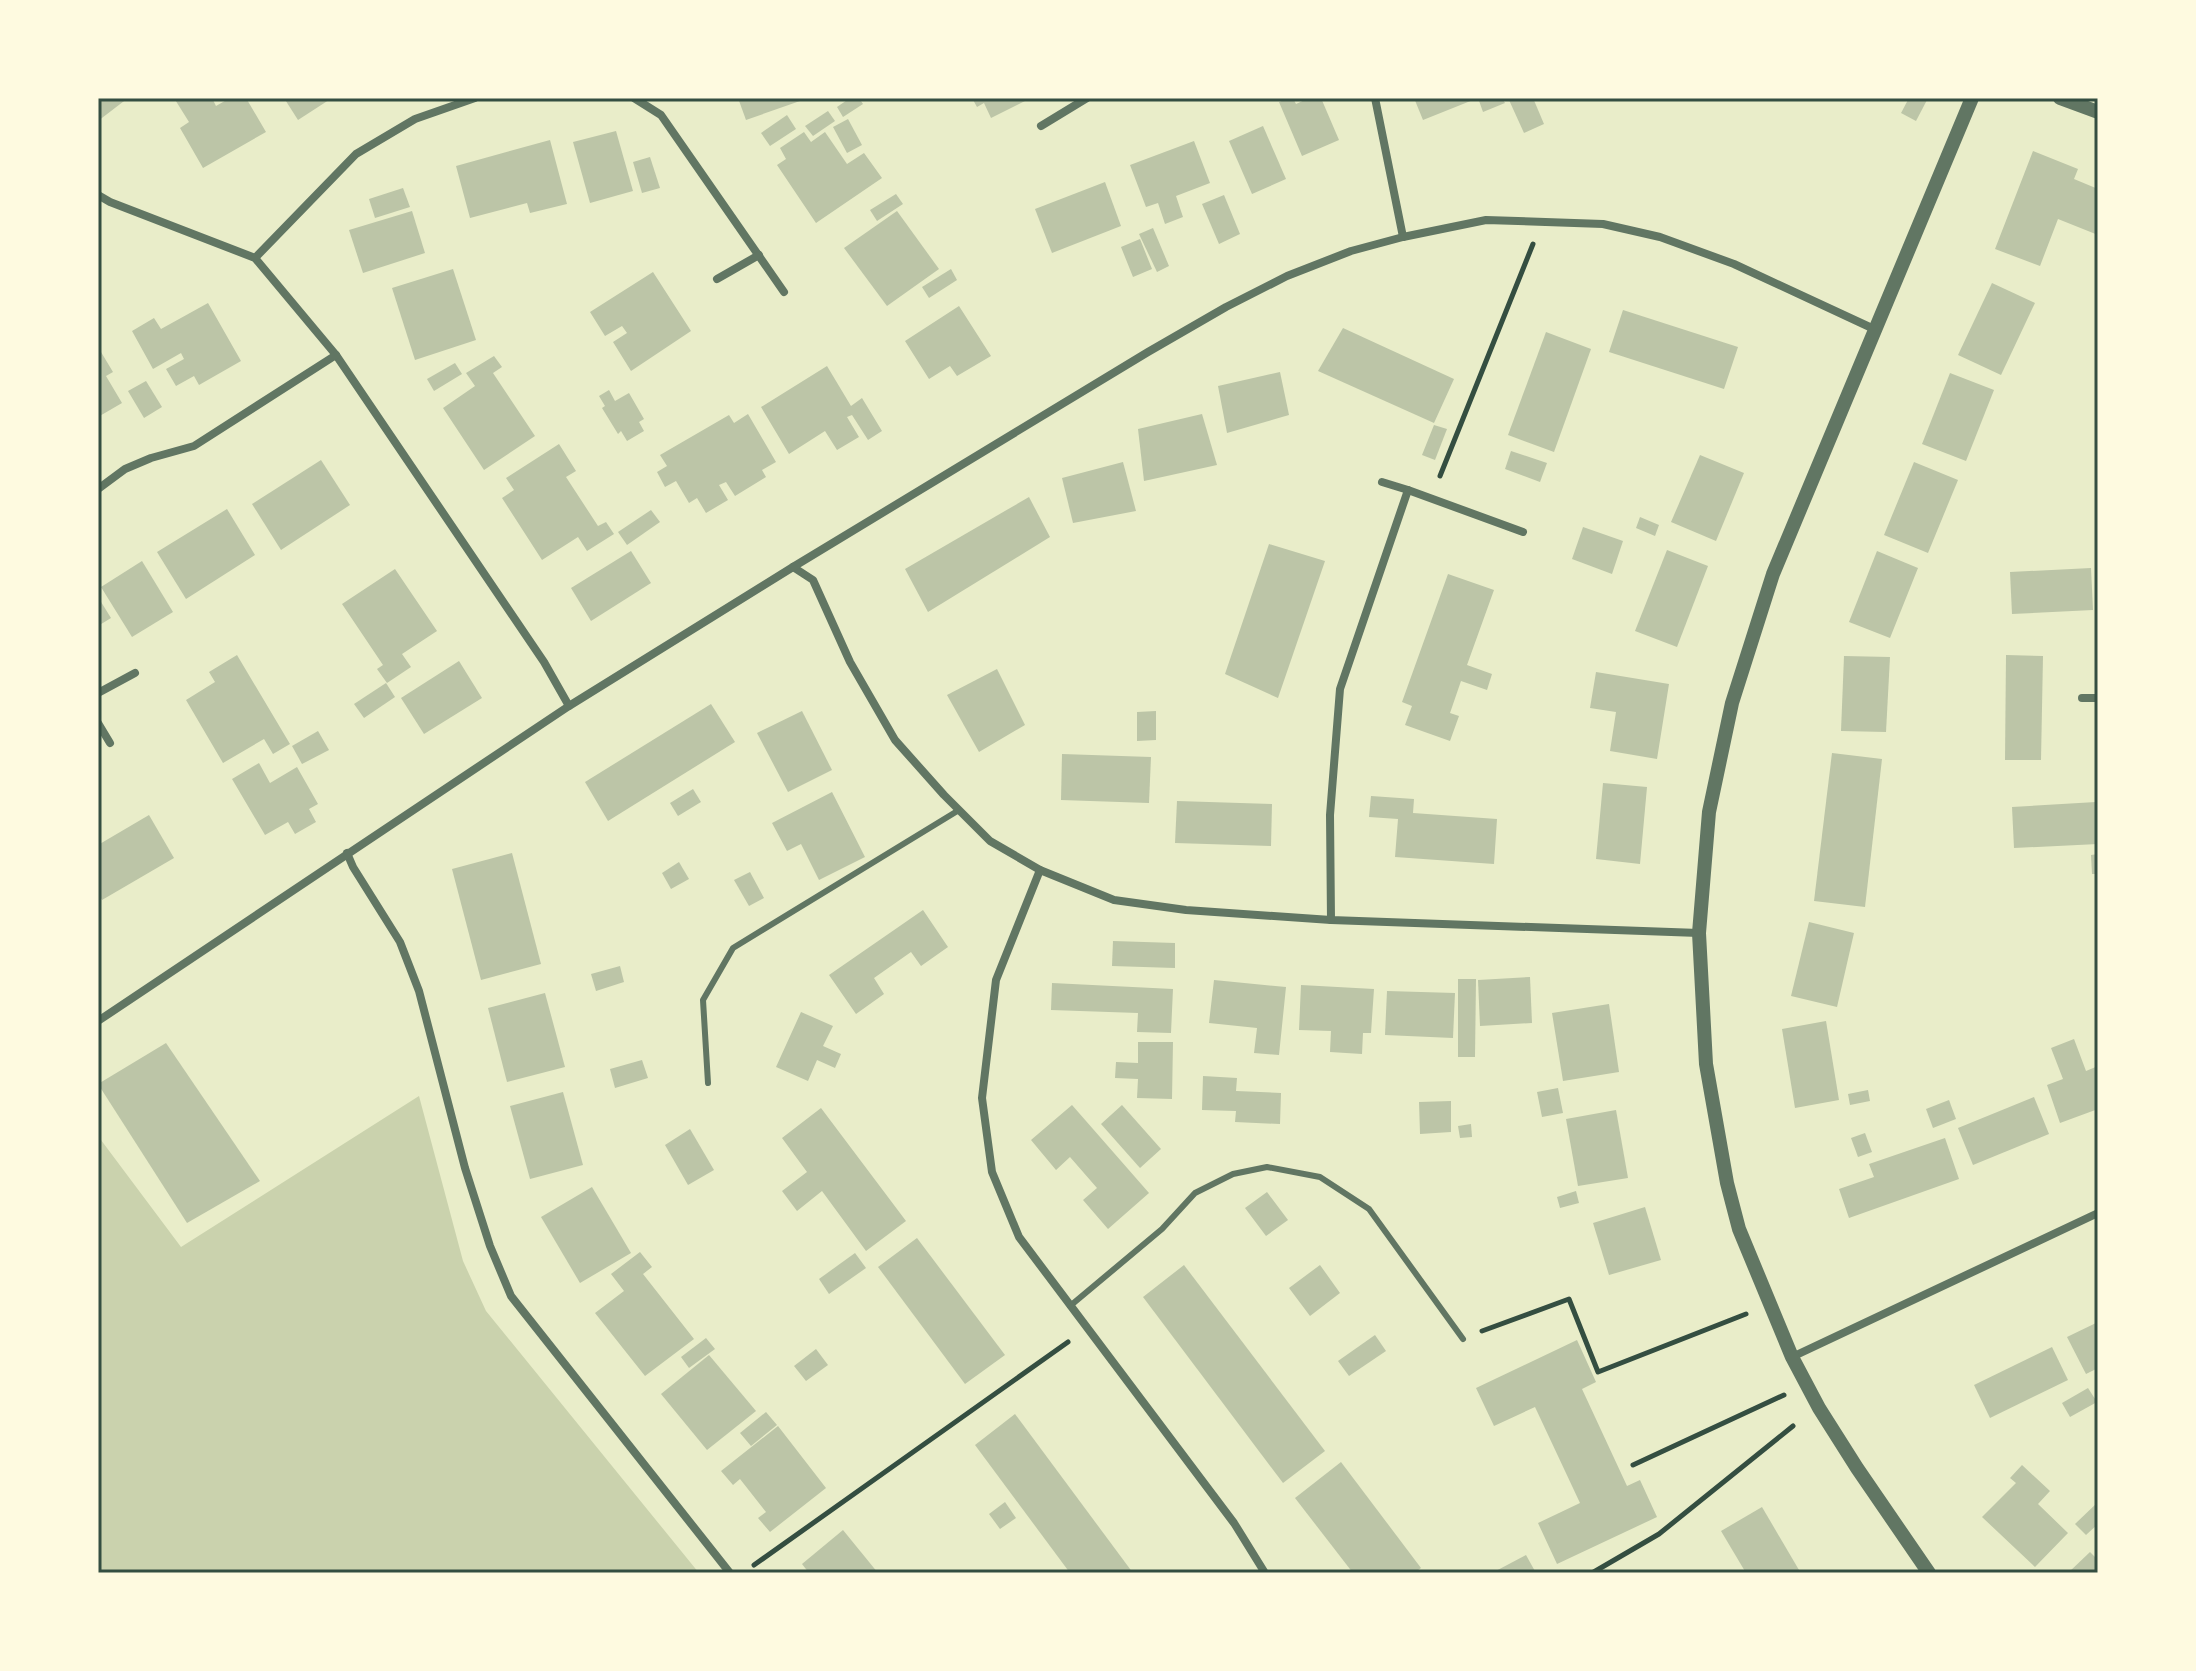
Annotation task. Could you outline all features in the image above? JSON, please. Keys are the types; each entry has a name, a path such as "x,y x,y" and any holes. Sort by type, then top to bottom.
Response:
{"street":[{"path":"255,258 356,154 415,119 475,98"},
{"path":"634,98 661,115 784,292"},
{"path":"1041,126 1087,98"},
{"path":"1375,98 1403,237"},
{"path":"1929,1573 1857,1468 1806,1383 1769,1306 1739,1229 1727,1183 1706,1064 1699,933 1709,812 1732,703 1773,574 1972,98"},
{"path":"2060,98 2098,112"},
{"path":"98,195 255,258 336,355 544,662 569,706"},
{"path":"98,1021 569,706 793,567 1226,307 1287,276 1351,251 1486,220 1603,224 1660,237 1734,264 1874,329"},
{"path":"717,279 759,255"},
{"path":"98,489 125,469 194,446 336,355"},
{"path":"1382,482 1523,532"},
{"path":"1331,920 1330,815 1340,689 1408,490"},
{"path":"793,567 813,580 850,662 895,740 959,810 990,841 1040,870 1114,900 1186,910 1331,920 1699,933"},
{"path":"98,693 135,673"},
{"path":"2082,698 2098,698"},
{"path":"98,723 110,743"},
{"path":"347,853 400,942 419,991 465,1168 490,1246 511,1296 730,1573"},
{"path":"1040,870 996,980 982,1098 992,1172 1019,1237 1234,1523 1265,1573"},
{"path":"1792,1357 2098,1213"}],"lane":[{"path":"708,1083 703,1000 733,948 959,810"},
{"path":"1070,1306 1162,1229 1195,1193 1233,1174 1267,1167 1320,1177 1369,1209 1463,1339"}],"path":[{"path":"1431,498 1543,221"},
{"path":"1463,1339 1569,1299 1598,1372 1769,1306"},
{"path":"743,1573 1087,1328"},
{"path":"1633,1465 1806,1383"},
{"path":"1592,1573 1659,1534 1793,1426"}],"green space":[{"path":"419,1096 463,1261 486,1311 699,1573 98,1573 98,1136 181,1247"}],"building":[{"path":"98,98 128,98 98,121"},
{"path":"174,98 212,98 216,106 230,98 246,98 266,132 203,168 180,128 189,122"},
{"path":"284,98 332,98 298,120"},
{"path":"738,98 799,98 800,101 746,120"},
{"path":"850,98 859,98 863,104 843,117 837,107"},
{"path":"972,98 1031,98 991,118 984,103 977,107"},
{"path":"1293,98 1296,104 1309,98 1321,98 1339,140 1302,156 1279,102"},
{"path":"1414,98 1478,98 1423,120"},
{"path":"1478,98 1502,98 1505,103 1483,112"},
{"path":"1533,98 1544,124 1524,133 1509,100"},
{"path":"1909,98 1927,100 1916,121 1901,113"},
{"path":"828,111 835,121 813,136 805,126"},
{"path":"787,115 796,129 770,146 761,133"},
{"path":"848,119 862,145 847,153 833,127"},
{"path":"1263,126 1286,179 1252,194 1229,141"},
{"path":"616,131 633,191 590,203 573,142"},
{"path":"804,132 811,142 825,132 847,164 864,153 882,178 816,223 777,165 786,159 780,148"},
{"path":"550,140 567,204 530,213 527,203 470,218 456,166"},
{"path":"1194,141 1210,183 1176,196 1183,217 1165,224 1158,203 1146,207 1130,165"},
{"path":"2033,151 2078,169 2074,179 2098,189 2098,235 2058,219 2040,266 1995,249"},
{"path":"650,157 660,188 642,193 633,162"},
{"path":"1105,182 1121,226 1052,253 1035,209"},
{"path":"403,188 410,207 375,218 369,199"},
{"path":"896,194 903,204 877,221 870,210"},
{"path":"1224,195 1240,234 1219,244 1202,204"},
{"path":"412,211 425,253 363,273 349,230"},
{"path":"897,211 939,269 887,306 844,248"},
{"path":"1153,228 1169,266 1157,272 1139,234"},
{"path":"1140,239 1152,269 1133,277 1121,247"},
{"path":"453,269 476,340 415,360 392,288"},
{"path":"951,269 957,280 929,298 922,287"},
{"path":"653,272 691,331 631,371 613,342 627,333 622,326 605,336 590,312"},
{"path":"1992,283 2035,303 2001,375 1958,355"},
{"path":"208,303 241,361 199,385 194,376 176,386 166,369 184,359 181,353 153,369 132,331 154,318 161,329"},
{"path":"959,306 991,356 957,376 950,366 929,379 905,341"},
{"path":"1623,310 1738,347 1724,389 1609,352"},
{"path":"1343,328 1454,379 1434,423 1318,371"},
{"path":"1546,332 1591,349 1554,452 1508,435"},
{"path":"98,347 113,372 106,376 122,403 98,417"},
{"path":"494,356 502,367 493,373 535,436 484,470 443,408 475,386 466,373"},
{"path":"455,363 462,374 434,391 427,379"},
{"path":"827,366 851,406 862,398 882,431 868,440 852,415 847,417 859,437 837,450 825,431 789,454 761,407"},
{"path":"1280,372 1289,415 1227,433 1218,386"},
{"path":"1950,373 1994,390 1966,461 1922,444"},
{"path":"146,381 162,407 144,418 128,391"},
{"path":"609,390 615,401 629,393 644,419 639,422 644,431 627,441 621,431 618,434 602,408 605,406 599,396"},
{"path":"748,414 776,462 762,470 766,477 735,496 726,482 719,485 728,500 706,513 697,498 689,503 676,481 665,487 657,472 667,466 660,455 729,415 734,423"},
{"path":"1202,414 1217,465 1144,481 1138,429"},
{"path":"1434,425 1447,429 1435,460 1422,455"},
{"path":"559,444 576,471 566,477 598,526 606,522 614,534 587,551 578,537 542,560 502,498 514,490 506,478"},
{"path":"1511,451 1547,463 1540,482 1505,469"},
{"path":"1700,455 1744,473 1716,541 1671,522"},
{"path":"321,460 350,505 281,550 252,504"},
{"path":"1123,462 1136,511 1073,523 1062,478"},
{"path":"1914,462 1958,480 1928,553 1884,535"},
{"path":"1029,497 1050,537 928,612 905,569"},
{"path":"227,509 255,555 186,599 157,552"},
{"path":"651,510 660,522 627,545 618,532"},
{"path":"1640,517 1659,525 1655,536 1636,528"},
{"path":"1583,527 1623,541 1612,574 1572,559"},
{"path":"1269,544 1325,561 1278,698 1225,674"},
{"path":"1667,550 1708,566 1677,647 1635,631"},
{"path":"631,551 651,583 591,621 571,588"},
{"path":"1877,551 1918,568 1890,638 1849,622"},
{"path":"142,561 173,612 132,637 101,587"},
{"path":"2091,568 2093,610 2012,614 2010,572"},
{"path":"395,569 437,631 402,654 411,667 387,683 377,669 383,665 342,604"},
{"path":"1448,574 1494,590 1467,665 1492,674 1487,690 1461,681 1450,713 1459,716 1450,741 1405,725 1412,706 1402,702"},
{"path":"98,597 111,618 98,626"},
{"path":"237,655 290,744 273,754 264,739 223,763 186,700 215,682 209,672"},
{"path":"2006,655 2043,656 2041,760 2005,760"},
{"path":"1844,656 1890,657 1886,732 1841,731"},
{"path":"459,661 482,698 424,734 401,698"},
{"path":"997,669 1025,725 979,752 947,695"},
{"path":"1596,672 1669,684 1657,759 1610,751 1616,712 1590,708"},
{"path":"386,683 395,697 364,718 354,704"},
{"path":"711,704 735,742 608,821 585,782"},
{"path":"802,711 832,770 788,792 757,733"},
{"path":"1156,711 1156,740 1137,741 1137,712"},
{"path":"318,731 329,750 302,764 292,746"},
{"path":"1832,753 1882,759 1865,907 1814,901"},
{"path":"1062,754 1151,757 1149,803 1061,800"},
{"path":"259,763 270,783 297,767 318,804 309,809 316,822 295,834 288,822 265,835 232,779"},
{"path":"1603,783 1647,787 1640,864 1596,859"},
{"path":"693,789 701,802 678,816 670,803"},
{"path":"832,792 865,857 819,880 801,844 787,851 772,823"},
{"path":"1371,796 1414,799 1413,813 1497,819 1494,864 1395,857 1398,819 1369,817"},
{"path":"1177,801 1272,804 1271,846 1175,843"},
{"path":"2096,802 2098,844 2014,848 2012,807"},
{"path":"149,815 174,858 102,900 98,893 98,845"},
{"path":"512,853 541,964 481,980 452,869"},
{"path":"2098,854 2098,874 2092,874 2091,855"},
{"path":"679,862 689,879 671,889 662,873"},
{"path":"750,872 764,898 749,906 734,880"},
{"path":"923,910 948,947 921,966 911,952 874,978 884,994 856,1014 829,975"},
{"path":"1809,922 1854,933 1837,1007 1791,996"},
{"path":"1113,941 1175,943 1175,968 1112,966"},
{"path":"620,966 624,982 596,991 591,974"},
{"path":"1530,977 1532,1023 1480,1026 1478,980"},
{"path":"1458,979 1476,979 1475,1057 1458,1057"},
{"path":"1214,980 1286,987 1279,1055 1254,1053 1257,1028 1209,1023"},
{"path":"1052,983 1173,989 1171,1033 1137,1032 1138,1013 1051,1010"},
{"path":"1301,985 1374,989 1371,1033 1363,1033 1362,1054 1330,1052 1331,1031 1299,1030"},
{"path":"1387,991 1455,993 1453,1038 1385,1035"},
{"path":"545,993 565,1067 507,1082 488,1008"},
{"path":"1609,1004 1619,1072 1563,1081 1552,1013"},
{"path":"801,1012 833,1026 823,1046 841,1054 835,1068 817,1060 808,1081 776,1067"},
{"path":"1826,1021 1839,1100 1795,1108 1782,1029"},
{"path":"2074,1039 2086,1071 2098,1066 2098,1109 2060,1123 2047,1085 2063,1079 2051,1048"},
{"path":"1138,1042 1173,1042 1172,1099 1137,1098 1138,1079 1115,1078 1116,1062 1138,1063"},
{"path":"166,1043 260,1181 187,1223 98,1084"},
{"path":"642,1060 648,1078 615,1088 610,1069"},
{"path":"1203,1076 1237,1078 1236,1091 1281,1093 1280,1124 1235,1122 1236,1111 1202,1110"},
{"path":"1558,1088 1563,1113 1542,1117 1537,1092"},
{"path":"1868,1090 1870,1101 1850,1105 1848,1094"},
{"path":"563,1092 583,1165 530,1179 510,1106"},
{"path":"2034,1097 2049,1134 1973,1165 1958,1128"},
{"path":"1949,1100 1956,1119 1933,1128 1926,1109"},
{"path":"1451,1101 1451,1132 1420,1134 1419,1102"},
{"path":"1072,1105 1149,1193 1108,1229 1083,1200 1097,1188 1070,1157 1056,1170 1031,1140"},
{"path":"1122,1105 1161,1149 1140,1168 1101,1124"},
{"path":"821,1108 906,1221 866,1251 822,1191 797,1211 782,1191 807,1172 782,1138"},
{"path":"1616,1110 1628,1178 1578,1186 1566,1119"},
{"path":"1471,1124 1472,1137 1460,1138 1458,1126"},
{"path":"690,1129 714,1170 688,1185 665,1145"},
{"path":"1865,1133 1872,1152 1858,1157 1851,1138"},
{"path":"1945,1138 1959,1179 1849,1218 1839,1189 1874,1177 1869,1164"},
{"path":"592,1187 631,1253 580,1283 541,1217"},
{"path":"1576,1191 1579,1203 1560,1208 1557,1197"},
{"path":"1267,1192 1288,1220 1266,1236 1245,1208"},
{"path":"1645,1207 1661,1260 1609,1275 1593,1223"},
{"path":"917,1238 1005,1355 965,1384 878,1267"},
{"path":"640,1252 652,1267 643,1274 694,1339 645,1376 595,1313 624,1291 611,1274"},
{"path":"855,1253 866,1268 829,1294 819,1279"},
{"path":"1184,1265 1325,1451 1283,1483 1143,1297"},
{"path":"1320,1265 1340,1293 1310,1316 1289,1288"},
{"path":"2098,1322 2098,1368 2086,1374 2067,1337"},
{"path":"1375,1335 1386,1351 1349,1376 1338,1361"},
{"path":"706,1338 715,1349 689,1368 681,1357"},
{"path":"1577,1340 1596,1382 1582,1389 1627,1486 1640,1480 1657,1517 1557,1564 1538,1523 1580,1503 1535,1407 1494,1426 1476,1388"},
{"path":"2052,1347 2068,1380 1990,1418 1974,1385"},
{"path":"816,1349 828,1365 806,1381 794,1366"},
{"path":"709,1355 756,1411 707,1450 661,1394"},
{"path":"2088,1388 2097,1402 2070,1417 2062,1403"},
{"path":"766,1412 777,1425 751,1446 740,1433"},
{"path":"1015,1414 1133,1573 1070,1573 975,1445"},
{"path":"778,1426 826,1488 770,1532 758,1518 766,1512 740,1479 733,1485 721,1471"},
{"path":"1341,1462 1421,1568 1414,1573 1353,1573 1295,1498"},
{"path":"2022,1465 2050,1491 2038,1504 2068,1533 2035,1567 1982,1517 2016,1483 2010,1478"},
{"path":"1005,1502 1016,1518 1000,1529 989,1514"},
{"path":"2098,1502 2098,1524 2086,1535 2075,1524"},
{"path":"1762,1507 1799,1570 1793,1573 1746,1573 1721,1531"},
{"path":"843,1530 878,1573 809,1573 802,1564"},
{"path":"2090,1552 2098,1560 2098,1573 2068,1573"},
{"path":"1526,1555 1536,1573 1492,1573"}]}
